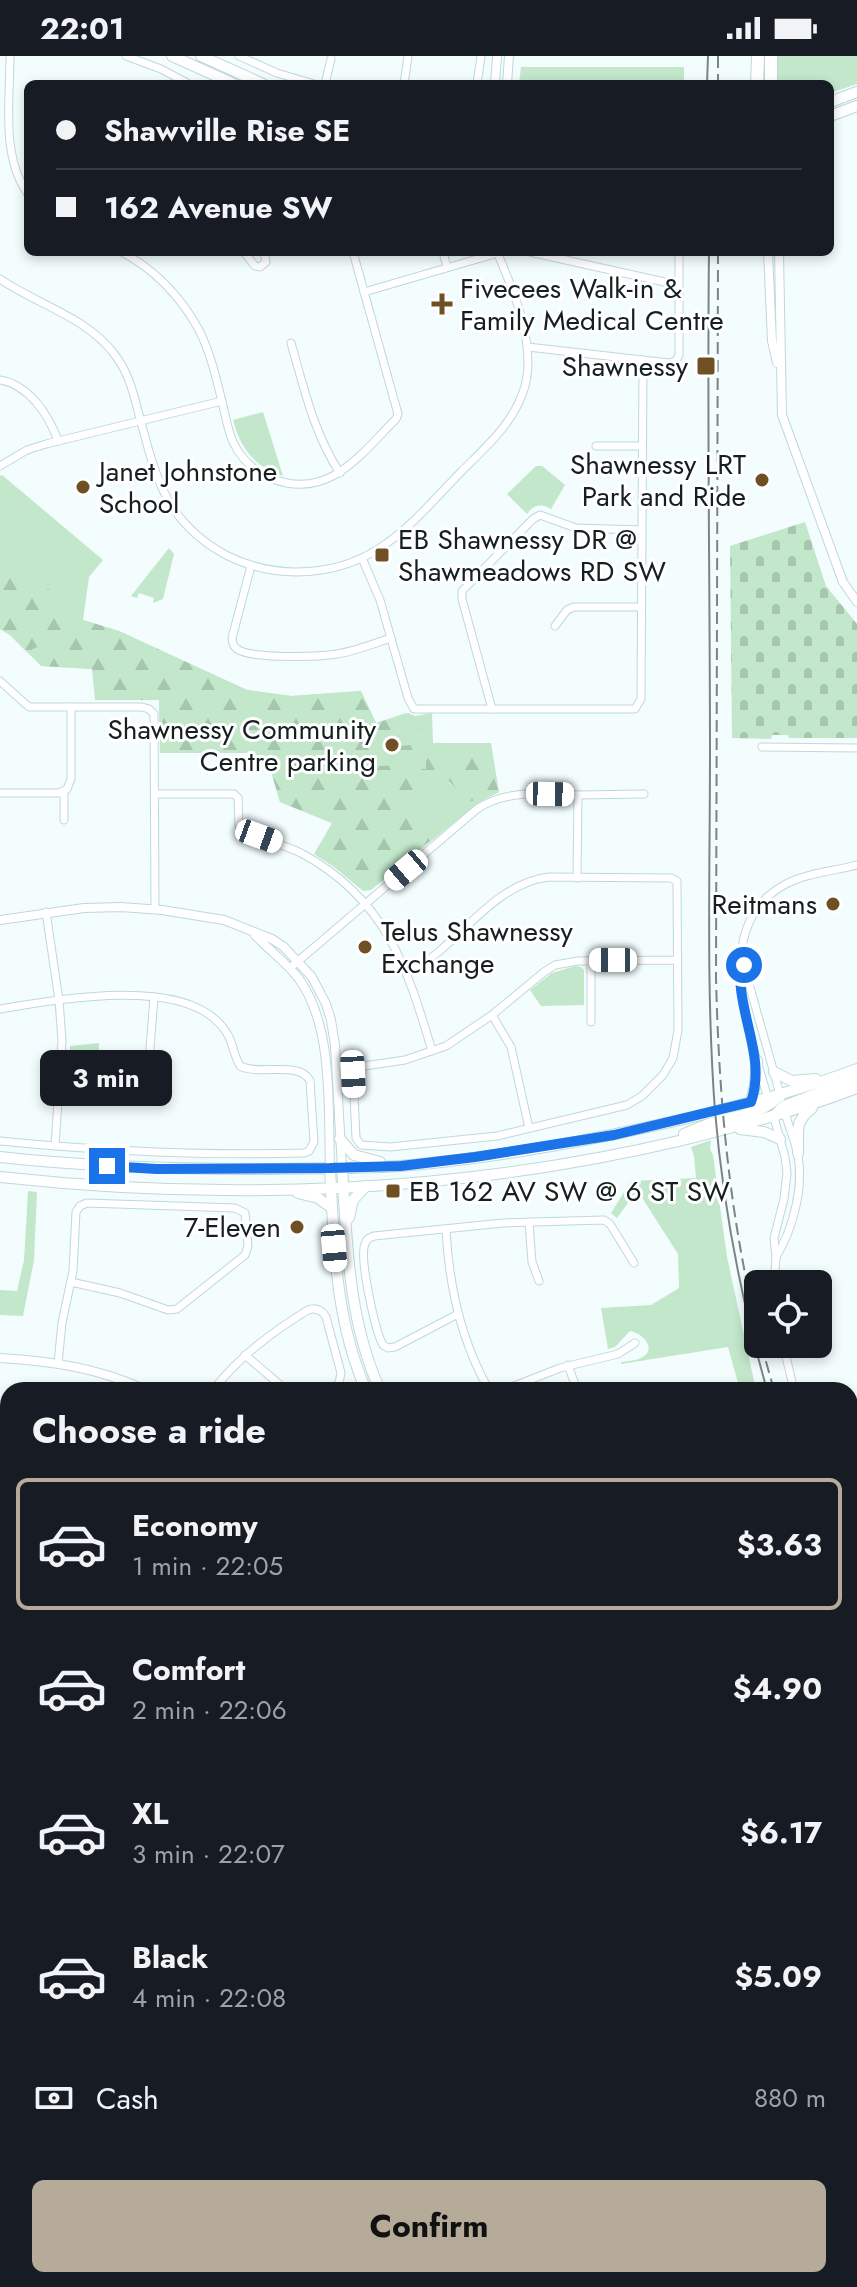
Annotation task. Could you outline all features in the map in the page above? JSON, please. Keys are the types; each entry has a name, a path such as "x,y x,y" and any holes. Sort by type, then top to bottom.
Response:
{"highway":[{"path":"758,56 758,80"},
{"path":"771,56 771,80"}],"main road":[{"path":"172,56 225,80"},
{"path":"201,56 254,80"},
{"path":"834,101 857,92"},
{"path":"834,115 857,106"},
{"path":"751,1102 757,1061"},
{"path":"649,1148 780,1095 857,1069"},
{"path":"774,1072 792,1081 830,1079"},
{"path":"781,1113 857,1078"},
{"path":"0,1177 157,1189 277,1190 344,1188 490,1175 649,1148 816,1104 857,1088"},
{"path":"0,1157 157,1169 401,1166 614,1135 751,1102 769,1101"},
{"path":"798,1153 799,1121 816,1104"},
{"path":"729,1129 764,1132 780,1139"},
{"path":"340,1139 354,1155 401,1166"},
{"path":"330,1168 341,1305 353,1356 363,1382"},
{"path":"342,1168 348,1272 354,1308 377,1382"},
{"path":"346,1227 353,1200 366,1186"},
{"path":"277,1190 318,1198 332,1208"}],"street":[{"path":"10,56 13,163 24,188"},
{"path":"126,56 182,80"},
{"path":"405,80 408,56"},
{"path":"478,80 481,56"},
{"path":"495,80 497,56"},
{"path":"507,80 509,56"},
{"path":"244,57 301,80"},
{"path":"326,80 331,59"},
{"path":"0,124 10,124"},
{"path":"130,256 163,282 191,317 209,353 233,441 250,466 263,475 290,484 306,485 340,473 396,419 398,412 354,256"},
{"path":"137,260 140,256"},
{"path":"247,256 255,266 260,267 266,262 265,256"},
{"path":"444,256 447,267"},
{"path":"364,292 484,256"},
{"path":"0,279 83,326 106,344 125,371 153,470 164,494 190,528 212,546 251,566 309,572 362,558 387,543 408,526 508,423 525,385 528,347 498,256"},
{"path":"548,256 678,285"},
{"path":"528,347 669,363 676,361 679,355 679,256"},
{"path":"768,256 772,341 780,380"},
{"path":"779,256 781,409 789,439 843,582 857,602"},
{"path":"291,343 319,434 340,473"},
{"path":"362,558 380,600 408,698 414,709 635,709 641,699 643,360"},
{"path":"0,380 17,386 35,401 47,416 58,441"},
{"path":"0,466 27,450 222,401"},
{"path":"596,446 642,446"},
{"path":"492,709 462,591 540,515 576,528 642,530"},
{"path":"251,566 232,638 239,650 274,656 316,657 354,651 391,638"},
{"path":"555,626 567,610 574,607 641,607"},
{"path":"0,681 29,707 142,707 152,711 155,720 155,909"},
{"path":"0,793 59,793 70,786 71,707"},
{"path":"762,747 857,748"},
{"path":"64,791 64,820"},
{"path":"155,794 234,794 238,798 239,825 243,832 286,846 340,880 365,904 390,938 408,973 432,1051"},
{"path":"290,968 489,802 508,795 523,794 644,794"},
{"path":"577,878 578,795"},
{"path":"776,1257 785,1242 800,1170 798,1153 781,1113 769,1101 757,1061 740,985 745,933 750,920 775,890 796,879 857,865"},
{"path":"408,973 427,961 510,890 530,880 548,877 676,879 678,960 678,1040 673,1058 659,1081 642,1096 627,1105 497,1136 377,1147 361,1145 356,1138 355,1069 405,1060 459,1039 555,965 591,960 678,960"},
{"path":"0,920 46,912 103,908 155,909 210,916 272,939 299,961 318,988 331,1020 342,1168"},
{"path":"46,912 59,1000 62,1065 55,1146"},
{"path":"252,932 290,968 311,998 322,1031 330,1168"},
{"path":"742,957 780,1095 780,1139 787,1173 774,1238 775,1270"},
{"path":"591,960 591,1022"},
{"path":"0,1009 105,996 183,1001 207,1012 225,1029 233,1043 236,1059 244,1068 304,1072 310,1081 313,1146 304,1153 229,1154 148,1152 0,1141"},
{"path":"149,1061 154,997"},
{"path":"492,1015 511,1047 529,1128"},
{"path":"58,1363 62,1323 75,1258 76,1212 80,1206 87,1203 240,1209 246,1217 248,1246 242,1258 177,1309 168,1310 120,1293 71,1282"},
{"path":"458,1314 395,1347 386,1347 380,1341 366,1277 364,1248 371,1237 529,1222 606,1221 634,1263"},
{"path":"529,1222 532,1262 539,1281"},
{"path":"446,1230 458,1314 485,1382"},
{"path":"220,1382 245,1355 290,1321 308,1310 318,1309 326,1317 341,1373 339,1382"},
{"path":"522,1382 568,1365 618,1354 635,1343"},
{"path":"245,1355 277,1382"},
{"path":"0,1358 58,1363 126,1382"},
{"path":"786,1358 792,1382"},
{"path":"568,1365 574,1382"}],"green space":[{"path":"773,56 857,56 857,84 834,92 834,80 773,80"},
{"path":"521,67 684,67 684,80 519,80"},
{"path":"263,412 283,476 257,462 236,430 233,420"},
{"path":"536,466 542,466 565,485 551,509 538,506 527,514 507,494"},
{"path":"2,475 103,560 89,577 83,620 119,631 247,690 291,696 361,691 376,723 406,713 415,716 432,713 433,743 491,743 499,792 478,803 371,890 363,891 314,854 332,823 280,802 271,771 249,753 160,753 159,700 95,700 92,669 41,666 0,629"},
{"path":"805,522 826,586 857,624 857,738 772,735 771,739 732,738 730,546"},
{"path":"169,548 174,554 163,599 153,603 154,598 139,593 137,598 131,596"},
{"path":"0,561 5,568 37,575 60,603 83,620 119,631 247,690 291,696 361,691 376,723 386,720 394,728 381,739 380,766 401,765 400,746 410,745 402,725 408,713 415,716 424,733 422,748 406,751 405,769 426,769 426,757 442,753 469,754 471,758 486,756 499,792 463,804 465,798 443,774 413,801 441,833 394,870 366,884 320,848 332,823 280,802 271,771 249,753 160,753 159,700 122,700 100,693 92,669 42,666 43,652 37,647 27,652 0,629"},
{"path":"575,966 584,970 584,1005 541,1006 530,990 552,973"},
{"path":"99,1043 99,1102 67,1100 70,1046"},
{"path":"711,1140 727,1257 744,1335 744,1358 749,1358 754,1382 738,1382 728,1347 621,1364 641,1358 648,1351 644,1338 630,1331 615,1347 608,1349 601,1308 651,1305 679,1288 678,1254 637,1190 617,1218 611,1213 631,1181 696,1178 691,1147"},
{"path":"28,1191 37,1192 34,1260 23,1316 0,1315 0,1290 17,1291 24,1260"}],"tram line":[{"path":"707,80 708,56"},
{"path":"709,256 709,932 712,1066 718,1147 728,1217 741,1287 765,1382"}],"railway":[{"path":"718,56 718,80"},
{"path":"718,256 717,1023 727,1156 745,1270"},
{"path":"765,1358 772,1382"}],"place":[{"name":"Fivecees Walk-in & Family Medical Centre","path":"442,304"},
{"name":"Shawnessy","path":"706,366"},
{"name":"Shawnessy LRT Park and Ride","path":"762,480"},
{"name":"Janet Johnstone School","path":"83,487"},
{"name":"EB Shawnessy DR @ Shawmeadows RD SW","path":"382,555"},
{"name":"Shawnessy Community Centre parking","path":"392,745"},
{"name":"Reitmans","path":"833,904"},
{"name":"Telus Shawnessy Exchange","path":"365,947"},
{"name":"EB 162 AV SW @ 6 ST SW","path":"393,1191"},
{"name":"7-Eleven","path":"297,1227"}],"route":[{"path":"107,1166 157,1169 401,1166 614,1135 751,1102 757,1061 740,985 742,957 744,965"}]}
